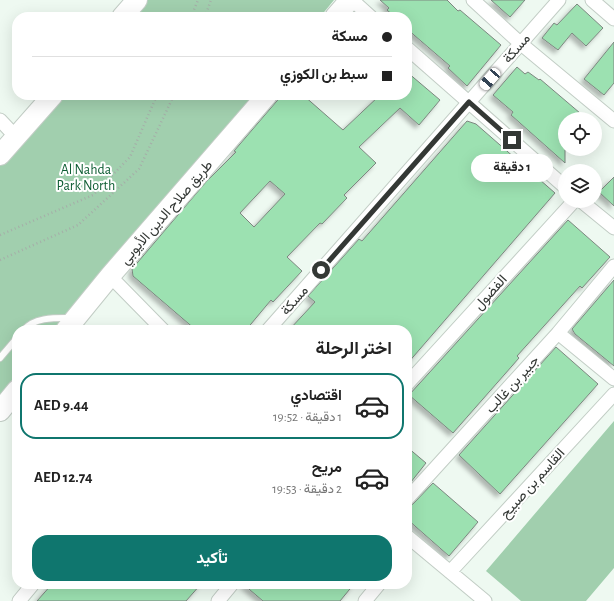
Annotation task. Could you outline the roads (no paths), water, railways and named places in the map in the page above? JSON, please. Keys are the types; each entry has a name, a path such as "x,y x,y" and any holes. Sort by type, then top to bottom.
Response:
{"main road":[{"path":"340,12 351,0"},
{"path":"0,155 49,100"},
{"name":"طريق صلاح الدين الأيوبي","path":"71,324 110,276 263,100"},
{"path":"0,411 12,398"}],"street":[{"path":"351,0 365,12"},
{"path":"473,0 520,43 614,120"},
{"name":"مسكة","path":"272,325 559,0"},
{"path":"592,0 614,19"},
{"path":"412,52 558,182"},
{"path":"0,120 16,137"},
{"name":"الفضول","path":"412,379 568,208"},
{"path":"590,208 614,228"},
{"name":"جبير بن غالب","path":"412,494 558,333 614,266"},
{"path":"110,276 158,325"},
{"path":"558,333 614,379"},
{"name":"القاسم بن صبيح","path":"450,572 614,394"},
{"path":"412,544 450,572 485,601"},
{"path":"19,601 29,589"},
{"path":"218,601 228,589"},
{"path":"365,601 375,589"}],"lane":[{"path":"30,325 45,319 71,324"},
{"path":"0,358 12,344"}],"park label":[{"name":"Al Nahda Park North","path":"86,178"}]}
